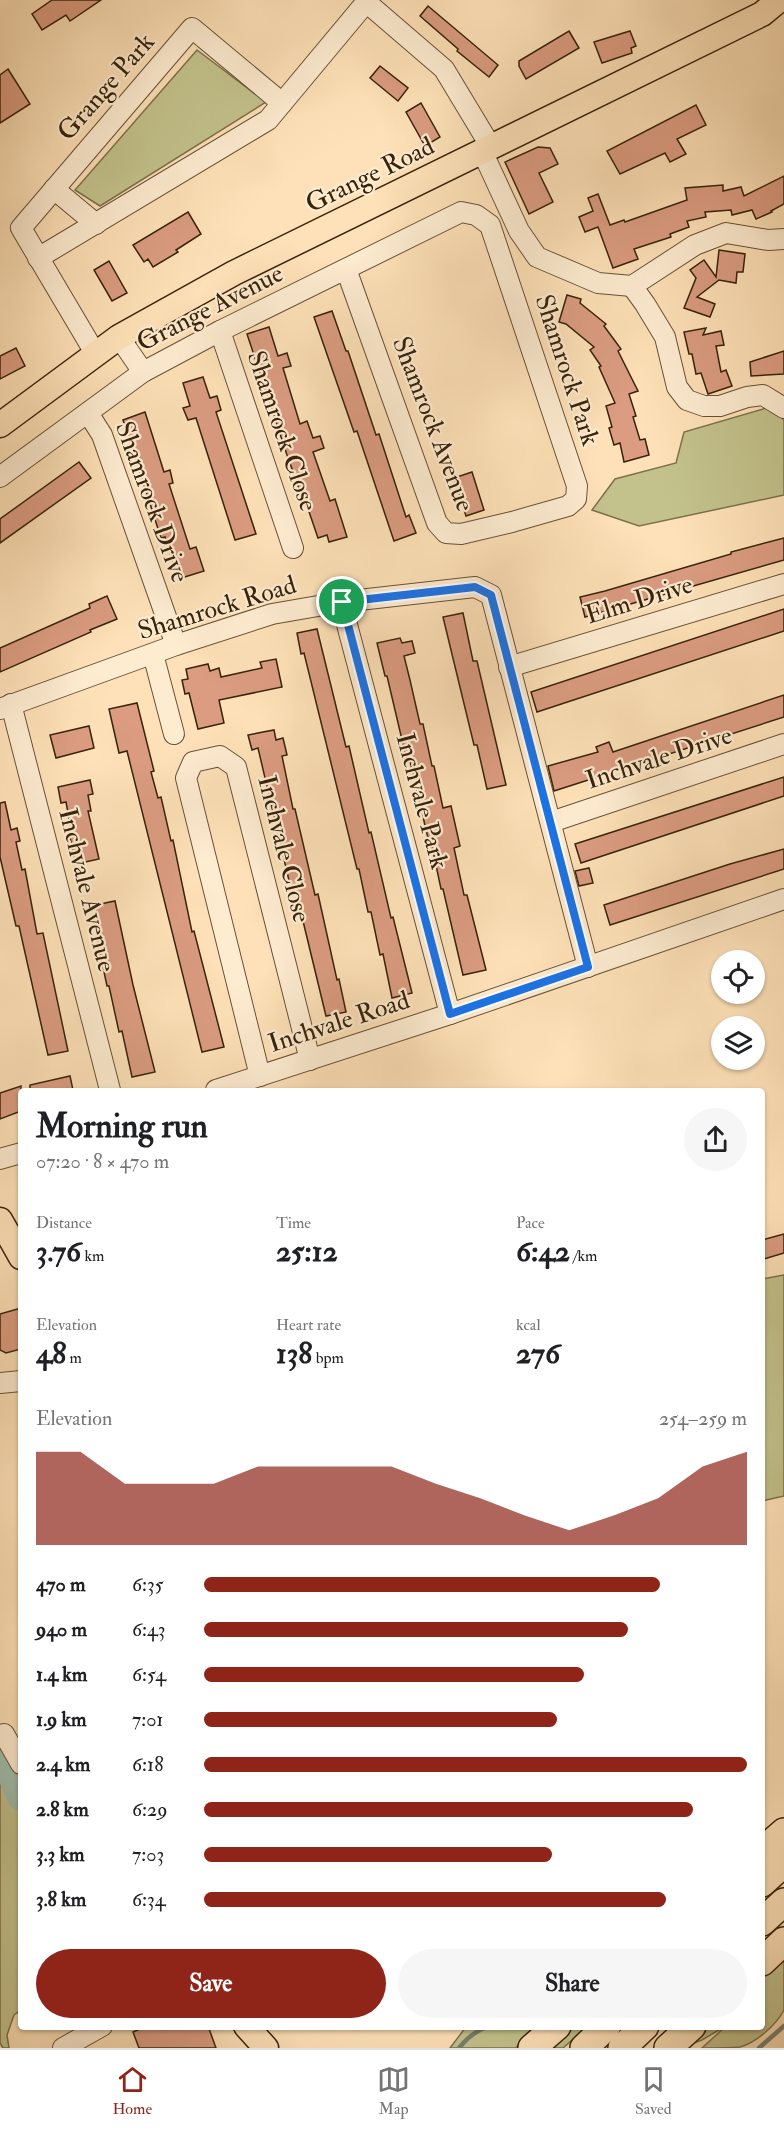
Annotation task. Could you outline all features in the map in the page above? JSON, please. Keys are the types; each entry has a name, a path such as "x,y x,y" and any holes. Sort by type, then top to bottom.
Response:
{"highway":[{"path":"765,1848 784,1832"},
{"path":"765,1881 784,1863"},
{"path":"765,1919 784,1902"},
{"path":"765,1959 784,1941"},
{"path":"532,2048 552,2030"},
{"path":"584,2048 603,2030"},
{"path":"621,2048 641,2030"},
{"path":"668,2048 688,2030"}],"main road":[{"name":"Grange Road","path":"0,425 119,337 234,273 762,14 779,0"},
{"path":"0,1220 18,1252"},
{"path":"250,2030 266,2048"}],"street":[{"path":"38,258 268,120 367,1 444,69 487,149 519,231 537,257 598,284 632,286 694,245 726,233 768,240 784,239"},
{"name":"Grange Park","path":"95,353 21,228 192,28 282,104"},
{"path":"54,189 96,224"},
{"name":"Grange Avenue","path":"0,477 143,372 219,331 461,212"},
{"name":"Shamrock Park","path":"461,212 476,215 490,225 577,486 576,499 568,506 512,522"},
{"name":"Shamrock Avenue","path":"346,269 437,524 446,533 461,534 512,522"},
{"path":"632,286 666,337 677,387 687,400 704,406 720,406 747,397 763,395 784,408"},
{"name":"Shamrock Close","path":"219,331 293,548"},
{"path":"119,337 143,372"},
{"name":"Shamrock Drive","path":"88,413 102,435 176,645"},
{"name":"Elm Drive","path":"509,667 784,584"},
{"name":"Shamrock Road","path":"6,706 176,645 272,614 342,602 475,587 491,595 509,667"},
{"name":"Inchvale Park","path":"342,602 450,1014"},
{"path":"153,654 174,734"},
{"path":"509,667 588,967"},
{"name":"Inchvale Avenue","path":"6,706 109,1088"},
{"name":"Inchvale Drive","path":"551,822 784,744"},
{"name":"Inchvale Close","path":"260,1076 186,778 194,762 220,756 236,767 310,1060"},
{"name":"Inchvale Road","path":"222,1088 450,1014 784,899"},
{"path":"0,1159 18,1154"},
{"path":"0,1383 18,1381"},
{"path":"4,1734 18,1759"},
{"path":"63,2048 92,2030"}],"shaded area":[{"path":"197,50 266,102 100,206 75,190"},
{"path":"770,407 784,420 784,495 639,526 592,510 615,479 676,463 684,432"},
{"path":"784,1275 784,1496 765,1500 765,1278"},
{"path":"0,1759 18,1798 18,2012 14,2015 7,2035 9,2048 3,2048 0,2043"},
{"path":"784,1952 784,2010 776,2021 759,2037 746,2045 702,2048 722,2030 765,2030 765,1971"},
{"path":"464,2030 536,2030 515,2048 450,2048"},
{"path":"561,2030 584,2030 563,2048 540,2048"},
{"path":"705,2030 719,2030 702,2040 691,2044"}],"building":[{"path":"52,0 101,0 70,21 66,15 42,30 32,14"},
{"path":"428,6 498,65 489,77 420,16"},
{"path":"569,31 579,48 526,79 519,66 519,61"},
{"path":"630,31 636,46 631,48 632,53 602,63 594,42"},
{"path":"380,66 408,88 398,101 370,78"},
{"path":"8,69 30,104 0,123 0,75"},
{"path":"421,103 440,137 425,146 406,112"},
{"path":"696,105 706,125 677,139 686,154 670,162 665,153 620,174 607,151"},
{"path":"538,147 550,148 558,164 539,173 553,202 529,214 505,162"},
{"path":"784,176 784,204 772,212 756,219 752,210 732,215 731,210 705,212 706,217 687,221 689,227 670,234 671,237 634,249 638,259 613,268 598,227 585,232 579,217 593,211 588,198 598,194 610,225 687,200 685,188 723,185 723,191 741,187 744,196"},
{"path":"188,212 201,234 176,250 178,252 153,267 148,259 144,262 133,245"},
{"path":"719,250 745,254 743,272 737,272 736,283 719,280 697,297 715,304 710,317 684,308 696,278 690,270 704,260 716,277"},
{"path":"109,261 127,293 112,301 94,270"},
{"path":"567,295 581,299 580,303 606,324 604,326 621,349 618,351 638,391 629,394 636,416 633,417 640,440 645,439 649,455 624,462 620,443 614,445 606,406 615,403 599,367 601,366 590,350 594,347 566,324 559,322"},
{"path":"332,311 376,435 379,434 406,517 409,515 416,533 394,541 357,431 354,432 314,317"},
{"path":"269,327 278,356 287,353 291,366 283,368 300,424 307,421 313,438 320,436 324,448 313,452 330,501 335,499 347,537 329,542 327,535 318,538 304,497 302,497 247,334"},
{"path":"706,328 703,335 721,331 724,345 716,346 721,372 726,370 732,386 708,394 701,373 696,374 684,332"},
{"path":"16,348 25,366 0,379 0,356"},
{"path":"784,351 784,374 751,376 750,362"},
{"path":"203,377 210,398 217,396 221,410 216,412 256,534 235,540 196,418 188,420 183,408 190,406 183,383"},
{"path":"145,412 164,472 170,470 173,483 169,484 190,549 196,547 204,571 178,579 165,537 161,538 123,420"},
{"path":"79,462 91,478 0,543 0,519"},
{"path":"472,472 484,510 466,516 454,478"},
{"path":"784,538 784,560 585,617 580,597"},
{"path":"107,596 117,619 0,672 0,648 90,608 89,604"},
{"path":"784,609 784,631 537,712 531,692"},
{"path":"463,613 473,661 477,661 506,785 487,789 443,617"},
{"path":"317,629 412,993 392,998 383,954 380,955 371,912 368,912 304,653 301,654 297,633"},
{"path":"400,638 402,643 412,641 415,653 404,656 443,808 451,806 460,846 454,848 464,895 467,895 486,970 463,975 410,761 407,761 377,643"},
{"path":"276,659 282,687 219,700 224,723 198,729 189,693 185,694 182,680 188,679 186,669 208,664 210,671 219,668 221,677 262,668 260,662"},
{"path":"784,695 784,717 554,791 548,766 598,752 596,747 609,742 613,752"},
{"path":"137,703 154,771 151,772 158,798 161,797 171,841 173,840 192,932 194,931 224,1047 202,1052 127,751 119,753 109,709"},
{"path":"89,726 94,748 56,758 50,735"},
{"path":"274,730 276,740 283,738 287,755 282,756 293,809 295,809 315,895 318,894 346,1012 326,1016 295,888 291,889 258,748 252,750 248,735"},
{"path":"784,777 784,796 581,863 575,844"},
{"path":"90,780 93,794 88,795 91,811 88,811 99,859 76,864 68,829 71,829 66,802 61,803 58,787"},
{"path":"5,802 11,830 17,828 20,841 16,842 22,870 25,869 37,934 43,933 68,1051 48,1055 19,926 16,926 0,857 0,803"},
{"path":"784,849 784,869 610,925 604,905"},
{"path":"589,868 593,883 579,886 575,871"},
{"path":"115,901 155,1072 132,1077 122,1031 119,1032 109,986 107,986 97,939 102,938 95,905"},
{"path":"70,1076 73,1088 30,1088 30,1085"},
{"path":"21,1086 18,1088 18,1112 0,1119 0,1093"},
{"path":"784,1234 784,1253 765,1259 765,1239"},
{"path":"18,1309 18,1350 6,1353 0,1350 0,1314"},
{"path":"138,2030 209,2030 216,2048 139,2048 133,2032"}],"waterway":[{"path":"0,1748 18,1790"},
{"path":"759,2048 784,2026"},
{"path":"459,2048 480,2030"}],"route":[{"path":"475,587 491,595 588,967 450,1014 342,602 475,587"}]}
